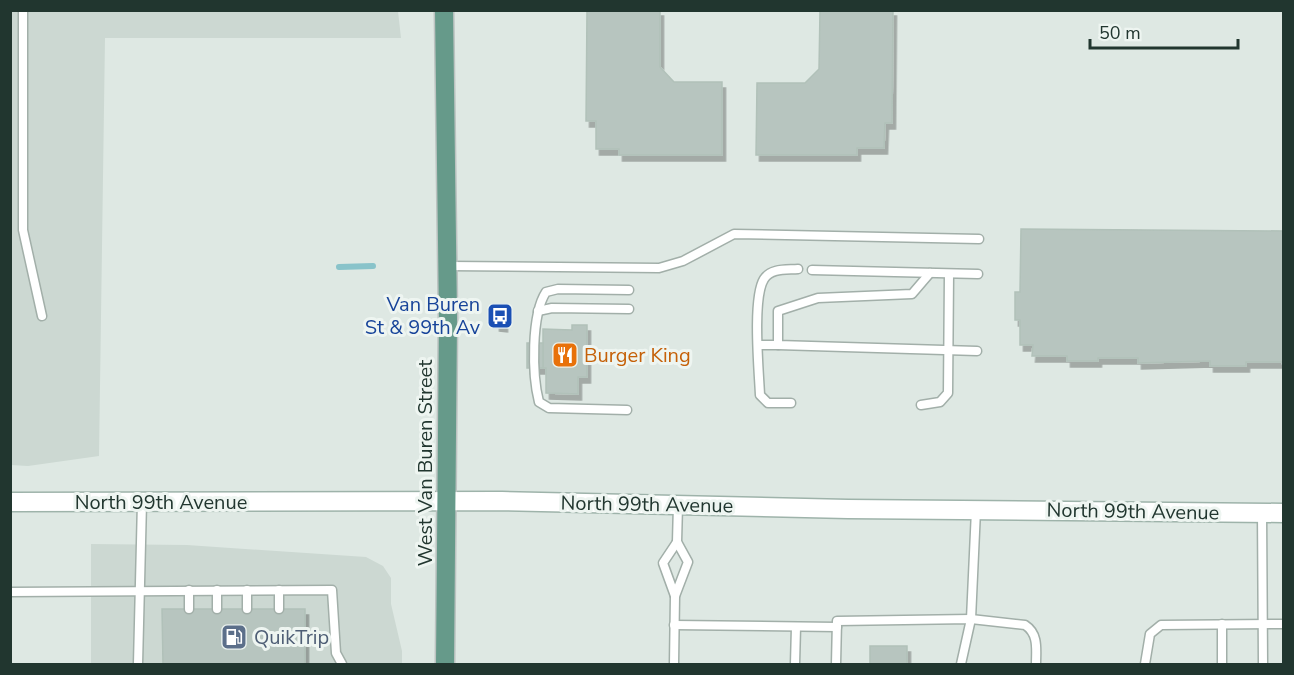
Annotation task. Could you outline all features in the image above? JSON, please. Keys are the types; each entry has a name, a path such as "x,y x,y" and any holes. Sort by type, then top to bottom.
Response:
{"main road":[{"name":"West Van Buren Street","path":"444,10 448,266 445,664"},
{"name":"North 99th Avenue","path":"10,502 448,500 1284,513"}],"lane":[{"path":"23,10 23,230 42,316"},
{"path":"448,266 659,268 683,261 734,234 979,239"},
{"path":"791,403 768,403 759,395 757,318 763,280 773,271 798,269"},
{"path":"812,270 978,274"},
{"path":"778,345 778,311 818,298 912,294 930,273"},
{"path":"921,405 940,402 948,393 949,274"},
{"path":"627,410 549,408 539,402 535,385 538,311 546,292 558,289 629,290"},
{"path":"538,311 552,308 629,309"},
{"path":"758,345 977,351"},
{"path":"138,664 142,502"},
{"path":"674,664 675,596 688,562 677,542 678,504"},
{"path":"961,664 971,619 976,509"},
{"path":"1262,512 1263,664"},
{"path":"675,596 663,563 677,542"},
{"path":"189,590 189,609"},
{"path":"217,590 217,609"},
{"path":"247,590 247,609"},
{"path":"279,590 279,609"},
{"path":"10,592 332,590 336,653 342,664"},
{"path":"836,664 837,621 971,619 1025,625 1032,629 1036,640 1036,664"},
{"path":"1145,664 1146,646 1154,628 1171,624 1284,624"},
{"path":"1222,624 1222,664"},
{"path":"674,625 837,627"},
{"path":"795,664 796,627"}],"shaded area":[{"path":"11,11 398,11 401,38 105,38 99,456 28,466 11,465"},
{"path":"91,544 187,545 366,557 383,566 391,578 391,604 402,651 402,664 91,664"}],"building":[{"path":"587,10 660,10 660,67 674,82 722,82 722,155 619,155 619,149 596,149 596,121 586,121"},
{"path":"820,10 893,10 892,123 885,123 884,148 857,148 857,155 756,155 757,83 805,83 819,69"},
{"path":"1021,229 1284,231 1284,368 1282,362 1246,362 1246,366 1210,366 1210,361 1138,363 1138,358 1067,361 1067,356 1032,356 1033,345 1020,345 1020,320 1015,320 1015,292 1020,292"},
{"path":"496,307 504,307 504,326 496,325"},
{"name":"Burger King","path":"572,325 587,325 587,377 578,377 578,394 546,393 546,368 543,368 543,329 572,330"},
{"path":"527,343 543,343 543,368 527,368"},
{"name":"QuikTrip","path":"162,609 305,609 305,664 163,664"},
{"path":"870,646 907,646 907,664 870,664"}],"waterway":[{"path":"339,267 373,266"}],"place":[{"name":"Van Buren St & 99th Av","path":"500,316"},
{"name":"Burger King","path":"565,355"},
{"name":"QuikTrip","path":"234,637"}]}
